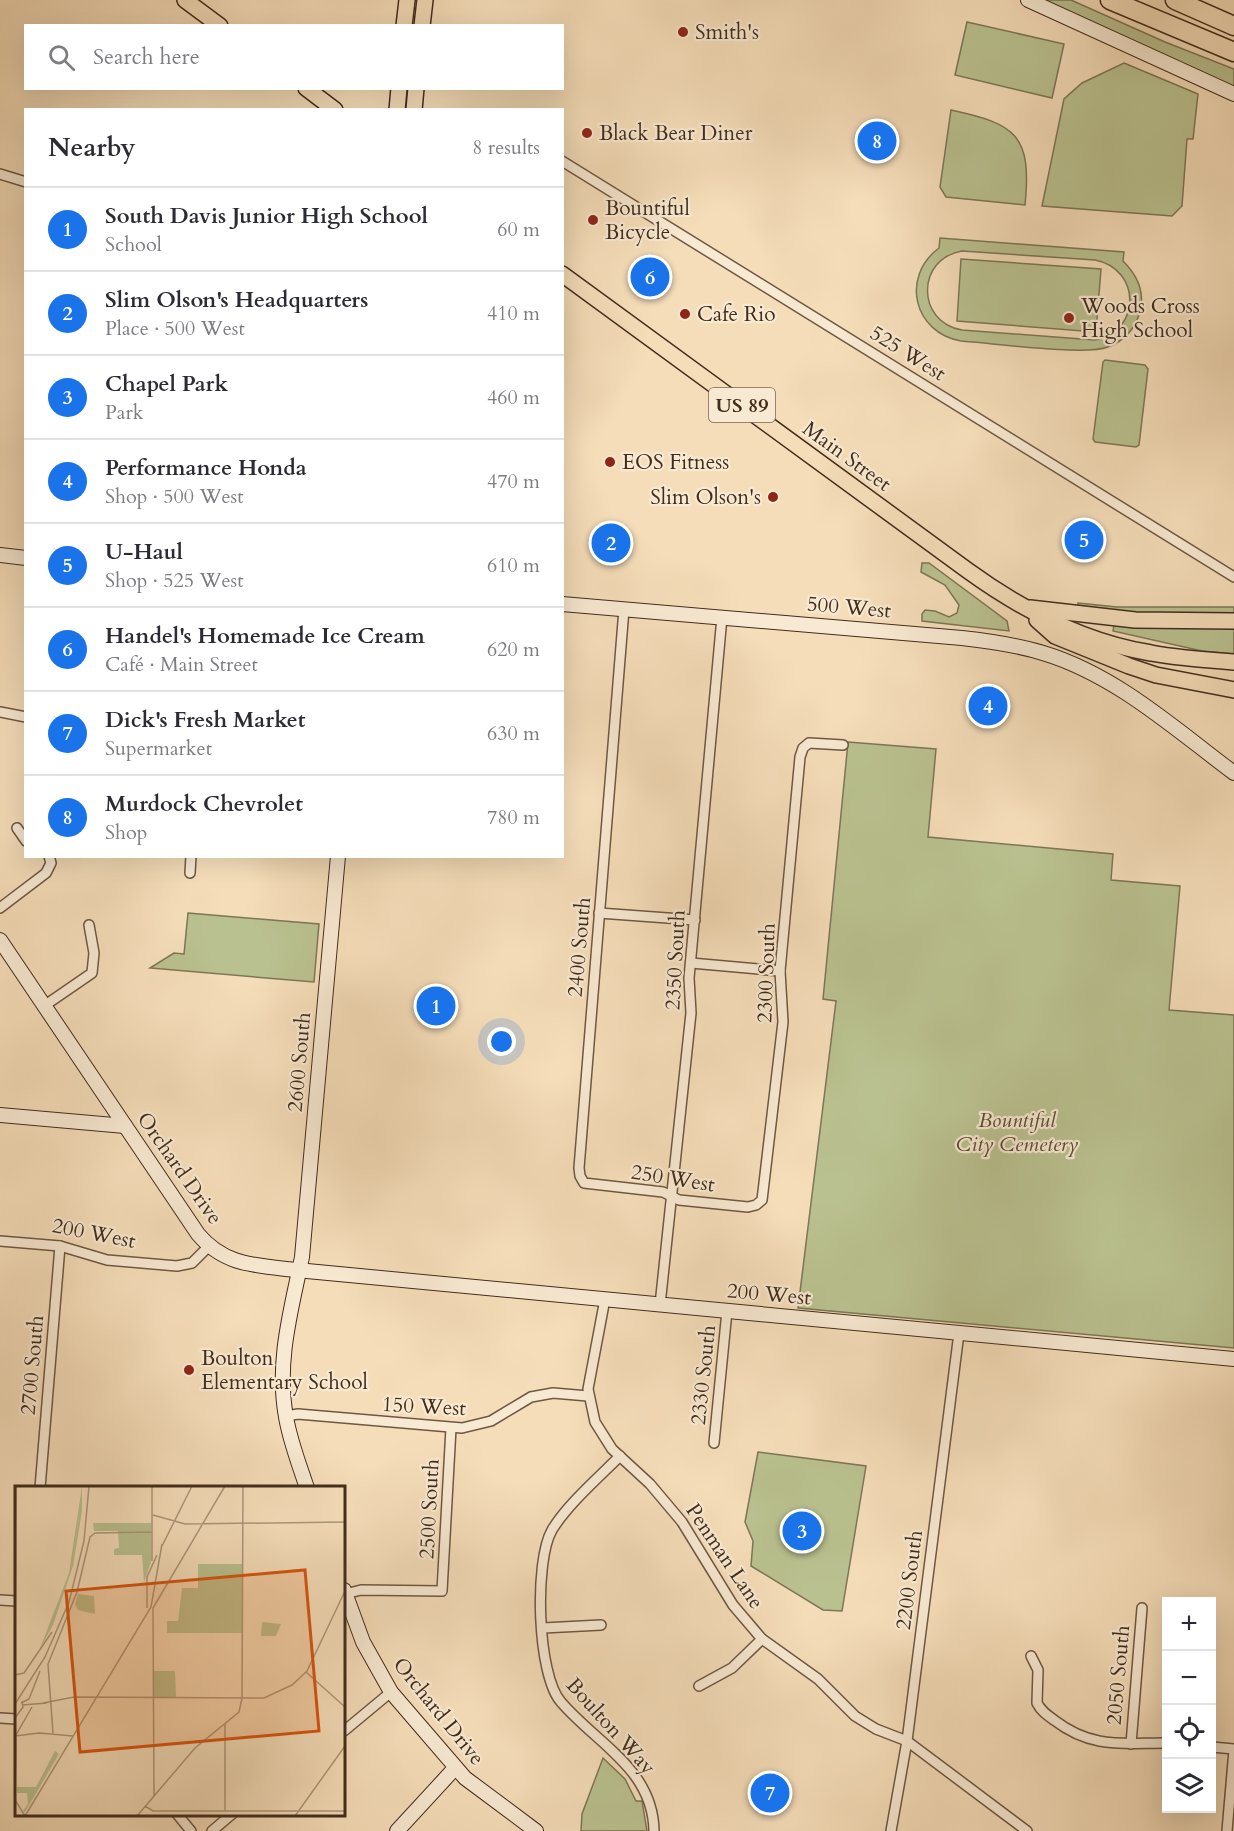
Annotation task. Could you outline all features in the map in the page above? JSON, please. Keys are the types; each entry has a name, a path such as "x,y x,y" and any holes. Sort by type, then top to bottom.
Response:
{"highway":[{"path":"1110,0 1234,52"},
{"path":"1175,0 1234,26"}],"main road":[{"path":"185,0 217,24"},
{"path":"404,24 407,0"},
{"path":"422,24 425,0"},
{"path":"309,90 332,108"},
{"path":"397,108 399,90"},
{"path":"414,108 416,90"},
{"name":"Main Street","path":"564,275 979,579 1022,606"},
{"path":"1022,606 1135,620 1234,621"},
{"path":"1022,606 1055,636 1129,666 1156,675 1234,690"},
{"name":"US 89","path":"1022,606 1064,628 1120,647 1151,654 1234,662"}],"street":[{"path":"1028,0 1234,94"},
{"name":"525 West","path":"564,162 1234,577"},
{"path":"0,174 24,181"},
{"path":"0,555 24,558"},
{"name":"500 West","path":"564,604 1004,643 1063,661 1122,690 1234,773"},
{"name":"2400 South","path":"581,1180 579,1168 624,609"},
{"name":"2350 South","path":"660,1305 691,1013 691,963 722,617"},
{"path":"0,712 24,717"},
{"name":"2300 South","path":"759,1203 764,1192 783,1022 780,971 800,757 805,745 812,742 843,745"},
{"path":"16,828 24,838"},
{"path":"0,908 46,873 51,864 50,858"},
{"path":"190,873 191,858"},
{"name":"2600 South","path":"299,1270 338,858"},
{"path":"599,913 695,920"},
{"path":"44,1006 92,973 94,953 89,925"},
{"name":"Orchard Drive","path":"0,940 198,1234 224,1257 242,1264 299,1270"},
{"path":"691,963 780,971"},
{"path":"0,1114 125,1126"},
{"name":"250 West","path":"581,1180 592,1185 663,1192 679,1200 747,1207 759,1203"},
{"name":"200 West","path":"0,1241 60,1246 106,1260 177,1266 192,1263 209,1246"},
{"name":"2700 South","path":"40,1486 60,1246"},
{"path":"299,1270 288,1321 283,1359 286,1416 306,1486"},
{"name":"200 West","path":"299,1270 1234,1359"},
{"name":"Penman Lane","path":"605,1299 588,1396 600,1432 620,1456 667,1503 696,1542 725,1595 762,1639 818,1679 863,1722 907,1741 1027,1831"},
{"name":"2330 South","path":"714,1443 727,1311"},
{"name":"2200 South","path":"891,1831 907,1741 959,1333"},
{"name":"150 West","path":"286,1416 298,1414 451,1428 481,1425 531,1397 553,1394 588,1396"},
{"name":"2500 South","path":"345,1592 442,1591 451,1428"},
{"name":"Boulton Way","path":"620,1456 559,1521 548,1538 541,1566 545,1666 554,1692 565,1707 638,1778 652,1809 654,1831"},
{"name":"Orchard Drive","path":"345,1595 366,1650 391,1692 455,1768 536,1831"},
{"path":"0,1600 15,1601"},
{"name":"2050 South","path":"1131,1744 1142,1608"},
{"path":"543,1628 601,1626"},
{"path":"699,1686 732,1668 762,1639"},
{"path":"1031,1656 1038,1670 1036,1700 1041,1710 1081,1737 1100,1742 1162,1743"},
{"path":"345,1730 391,1692"},
{"path":"0,1718 15,1719"},
{"path":"1216,1748 1234,1750 1227,1831"},
{"path":"397,1831 455,1768"},
{"path":"178,1816 191,1831"},
{"path":"212,1831 231,1816"}],"green space":[{"path":"1039,0 1071,0 1165,42 1234,69 1234,87"},
{"path":"967,22 1064,44 1052,98 955,75"},
{"path":"1124,63 1198,94 1193,139 1187,139 1182,206 1172,216 1042,206 1064,99 1082,83"},
{"path":"951,110 991,121 1015,136 1022,148 1026,163 1025,205 946,197 940,187"},
{"path":"940,238 1124,252 1123,261 1136,278 1141,291 1138,317 1132,328 1119,341 1108,347 1096,349 1059,350 961,341 945,336 932,327 923,316 916,288 919,274 927,260 939,248","holes":["962,251 1095,260 1110,266 1121,275 1128,287 1130,300 1128,313 1121,325 1110,334 1095,340 962,330 947,325 936,315 930,304 928,290 930,277 936,266 947,256"]},
{"path":"961,259 1101,269 1096,332 957,321"},
{"path":"1105,360 1145,365 1148,369 1139,445 1136,447 1095,442 1093,439"},
{"path":"922,563 929,563 1007,621 1009,631 922,621 922,614 925,610 935,611 949,617 957,613 959,605 945,585 921,572"},
{"path":"1078,603 1117,607 1234,607 1234,616 1126,614 1077,607"},
{"path":"1114,625 1234,626 1234,654 1202,651 1113,631"},
{"name":"Bountiful City Cemetery","path":"848,742 936,749 928,837 1113,854 1111,880 1180,886 1169,1010 1234,1015 1234,1348 798,1308 836,1001 823,999"},
{"path":"188,913 319,924 314,982 150,968 174,953 184,954"},
{"path":"758,1452 866,1466 842,1611 823,1610 751,1566 753,1541 745,1522"},
{"path":"603,1758 625,1779 636,1801 642,1801 647,1831 581,1831 582,1814"}],"place":[{"name":"Smith's","path":"683,32"},
{"name":"Black Bear Diner","path":"587,133"},
{"name":"Murdock Chevrolet","path":"877,141"},
{"name":"Bountiful Bicycle","path":"593,220"},
{"name":"Handel's Homemade Ice Cream","path":"650,277"},
{"name":"Cafe Rio","path":"685,314"},
{"name":"Woods Cross High School","path":"1069,318"},
{"name":"EOS Fitness","path":"610,462"},
{"name":"Slim Olson's","path":"773,497"},
{"name":"U-Haul","path":"1084,540"},
{"name":"Slim Olson's Headquarters","path":"611,543"},
{"name":"Performance Honda","path":"988,706"},
{"name":"South Davis Junior High School","path":"436,1006"},
{"name":"Boulton Elementary School","path":"189,1370"},
{"name":"Chapel Park","path":"802,1531"},
{"name":"Dick's Fresh Market","path":"770,1793"}]}
